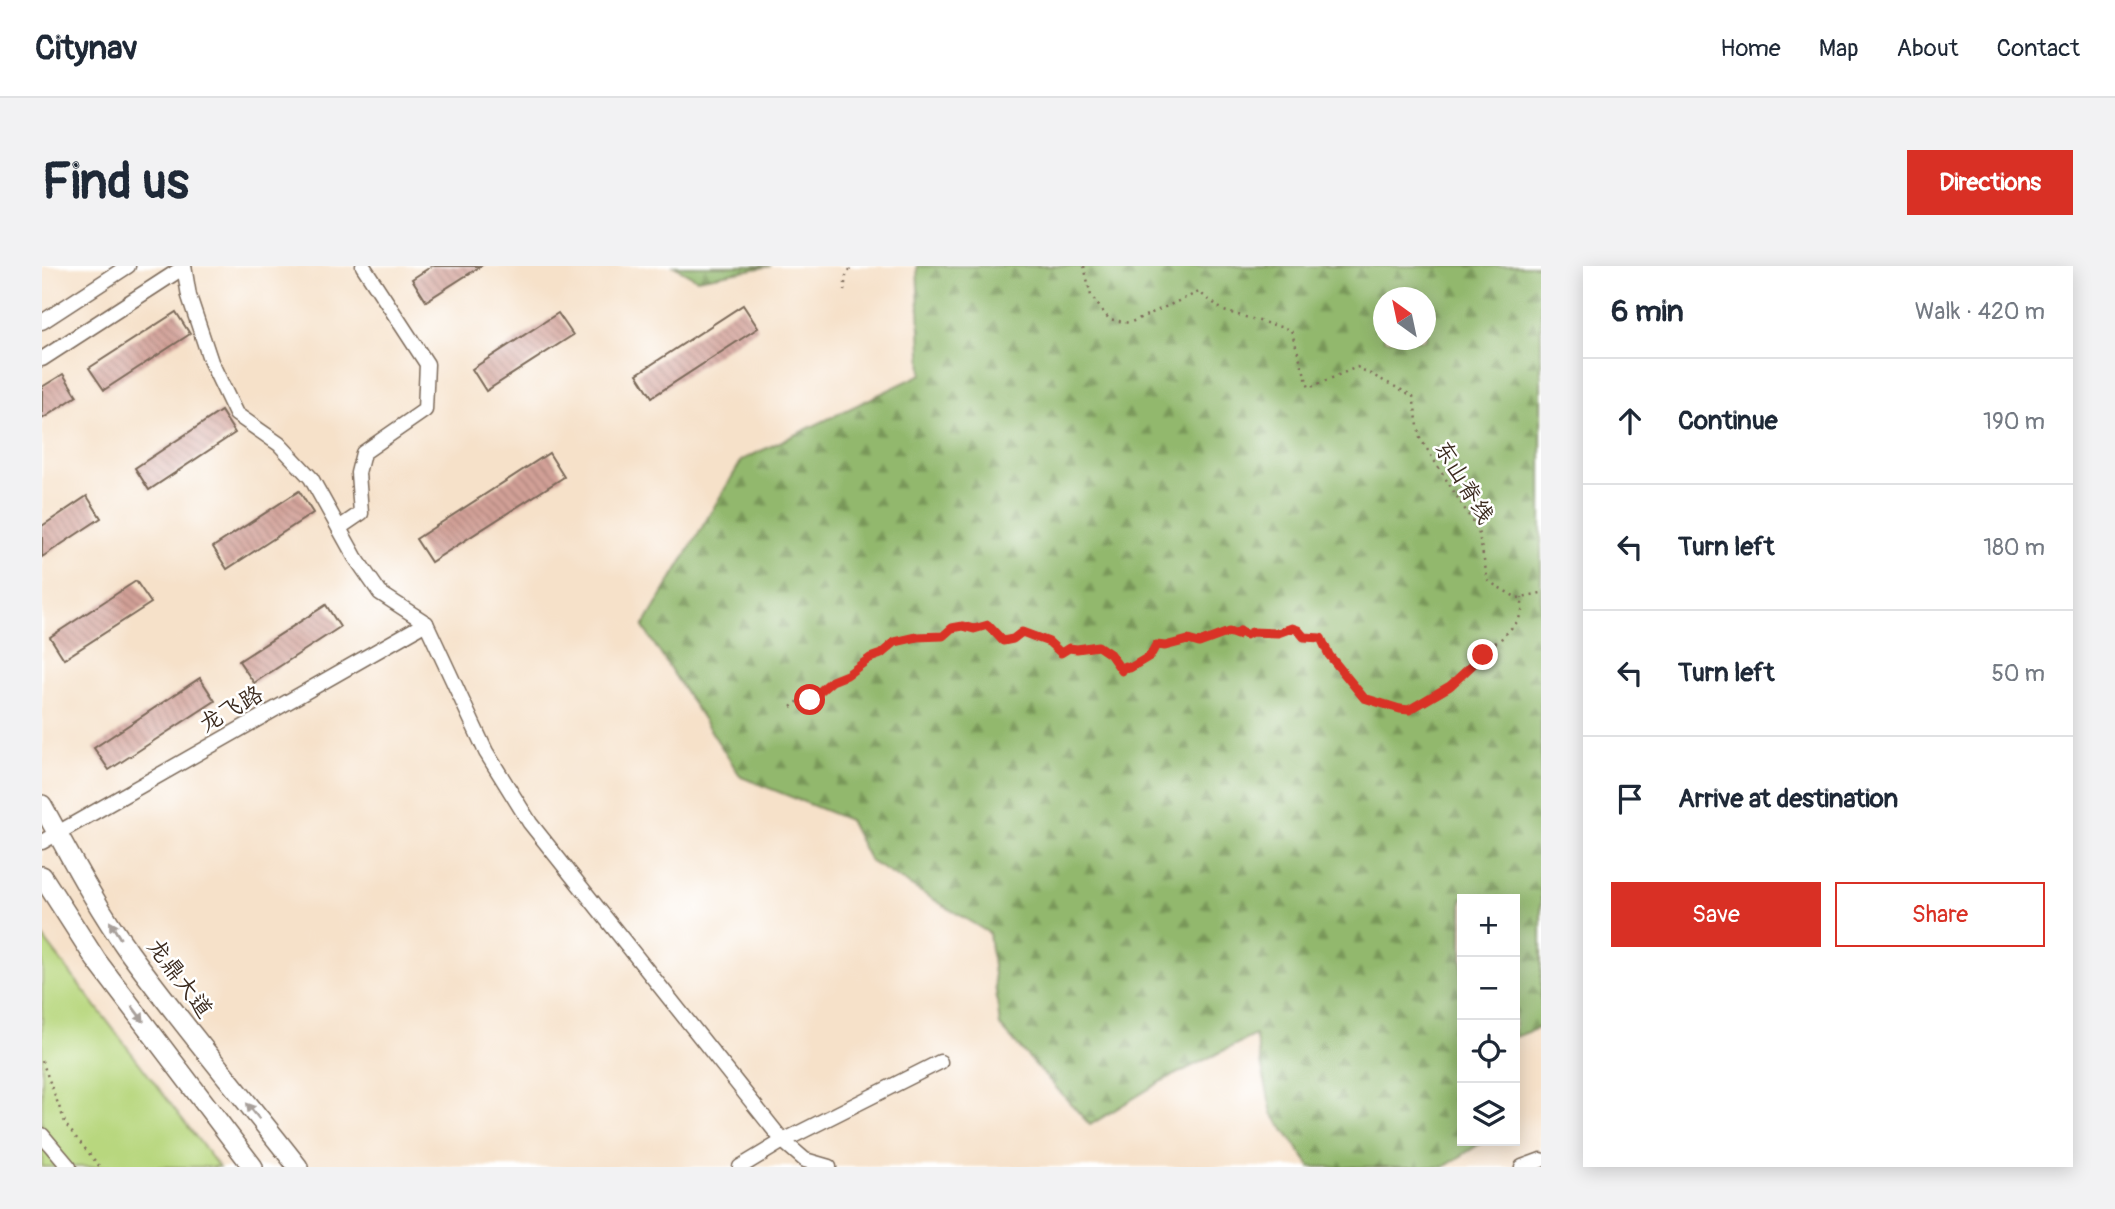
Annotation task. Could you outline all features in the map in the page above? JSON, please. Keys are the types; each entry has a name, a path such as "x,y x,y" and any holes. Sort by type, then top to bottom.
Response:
{"main road":[{"name":"龙鼎大道","path":"42,805 50,839 127,950 298,1167"},
{"path":"42,876 96,960 253,1167"}],"street":[{"path":"42,322 128,266"},
{"path":"339,528 361,513 358,473 363,453 425,410 427,364 363,266"},
{"path":"42,359 184,267 189,296 211,362 236,414 279,444 311,478 355,557 380,593 426,623 486,752 530,823 783,1141 805,1160 829,1167"},
{"name":"龙飞路","path":"50,839 426,623"},
{"path":"740,1167 783,1141 940,1062"},
{"path":"42,1135 69,1167"},
{"path":"1522,1167 1541,1160"}],"path":[{"path":"845,291 846,276 852,266"},
{"name":"东山脊线","path":"1083,266 1091,296 1109,319 1129,323 1199,292 1224,311 1291,330 1309,388 1357,367 1413,396 1420,438 1478,530 1488,581 1517,598 1522,597"},
{"path":"791,707 799,701 810,700 832,681 881,654 895,642 917,637 943,636 952,628 963,626 974,629 988,625 1003,641 1013,639 1022,632 1049,642 1061,653 1069,648 1098,646 1110,654 1122,671 1125,666 1130,668 1150,656 1156,645 1165,646 1188,640 1199,643 1229,632 1237,635 1240,631 1246,635 1252,632 1278,633 1292,628 1304,637 1321,638 1329,655 1364,698 1409,710 1450,686 1474,666 1518,621 1522,611 1522,597 1541,593"},
{"path":"42,1061 66,1125 100,1167"}],"green space":[{"path":"674,266 771,266 697,279"},
{"path":"917,266 1541,266 1541,1027 1520,1035 1520,894 1457,894 1457,1146 1476,1146 1444,1167 1311,1167 1272,1113 1255,1035 1162,1081 1090,1125 1000,1026 989,933 870,861 849,820 741,777 643,627 742,460 922,374"},
{"path":"42,936 219,1167 42,1167"}],"building":[{"path":"432,266 481,266 426,301 412,279"},
{"path":"743,305 758,328 652,397 637,374"},
{"path":"176,312 190,334 104,390 89,368"},
{"path":"558,313 573,335 486,391 472,369"},
{"path":"63,374 77,396 42,419 42,387"},
{"path":"221,411 235,433 149,490 135,468"},
{"path":"549,453 564,477 431,562 416,539"},
{"path":"299,491 313,513 227,569 213,547"},
{"path":"87,496 101,518 42,557 42,526"},
{"path":"136,581 151,603 64,659 50,637"},
{"path":"326,605 340,627 254,683 239,661"},
{"path":"200,678 215,701 109,770 94,748"}],"route":[{"path":"810,700 832,681 881,654 895,642 917,637 943,636 952,628 963,626 974,629 988,625 1003,641 1013,639 1022,632 1049,642 1061,653 1069,648 1098,646 1110,654 1122,671 1125,666 1130,668 1150,656 1156,645 1165,646 1188,640 1199,643 1229,632 1237,635 1240,631 1246,635 1252,632 1278,633 1292,628 1304,637 1321,638 1329,655 1364,698 1409,710 1450,686 1483,655"}]}
